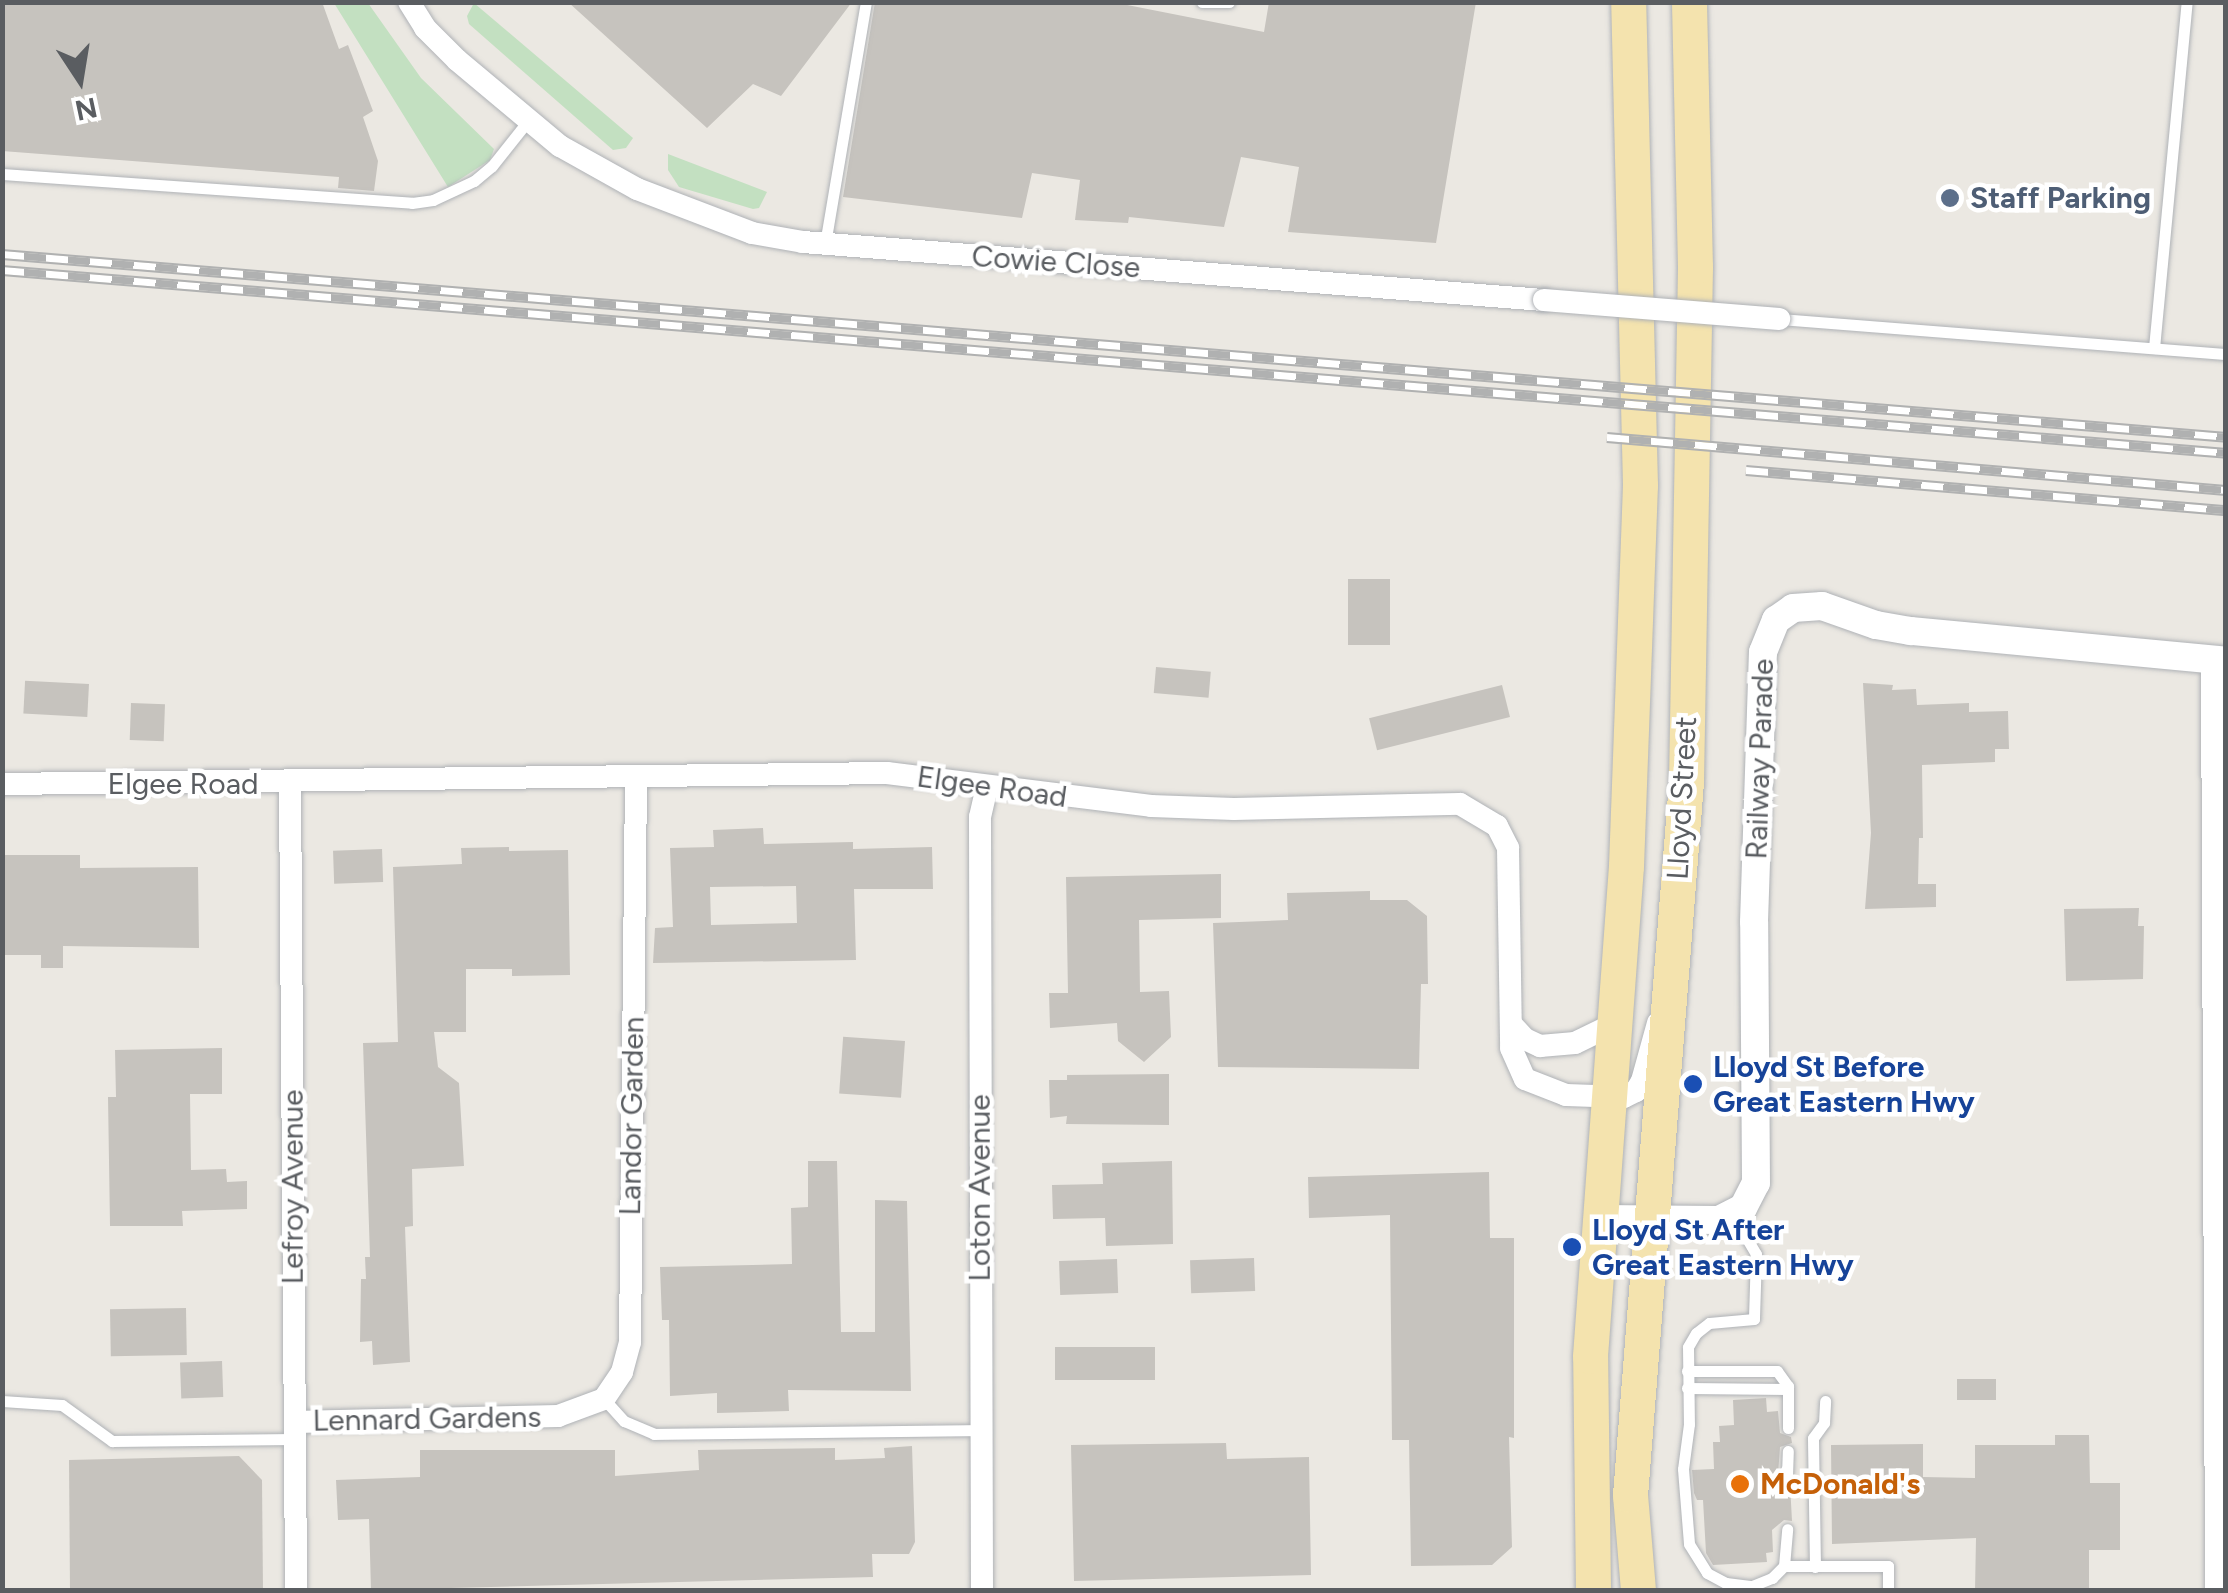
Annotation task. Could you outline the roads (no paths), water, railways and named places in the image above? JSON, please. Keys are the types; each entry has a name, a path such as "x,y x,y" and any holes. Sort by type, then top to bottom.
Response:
{"main road":[{"path":"1615,2 1632,124"},
{"name":"Lloyd Street","path":"1593,1590 1590,1356 1626,866 1640,485 1628,2"},
{"name":"Lloyd Street","path":"1638,1590 1630,1495 1686,782 1694,267 1689,2"}],"street":[{"name":"Cowie Close","path":"409,2 425,28 456,60 527,122 597,170 752,232 825,244 1780,319"},
{"name":"Railway Parade","path":"1732,1214 1743,1208 1756,1183 1754,922 1762,671 1766,638 1776,620 1793,608 1822,606 1876,626 2219,660"},
{"path":"2216,1590 2219,660"},
{"name":"Elgee Road","path":"2,784 887,773 1152,806 1234,809 1441,802 1479,812 1497,826 1508,848 1511,1048 1524,1079 1566,1095 1608,1096"},
{"name":"Landor Garden","path":"604,1399 622,1372 630,1342 636,778"},
{"name":"Lefroy Avenue","path":"290,783 296,1590"},
{"name":"Loton Avenue","path":"982,1590 980,817 986,786"},
{"path":"1608,1096 1624,1097 1636,1091 1650,1040 1670,997"},
{"path":"1512,1025 1525,1039 1540,1046 1576,1044 1614,1024"},
{"path":"1599,1219 1706,1222 1732,1214"},
{"name":"Lennard Gardens","path":"295,1430 558,1416 604,1399"}],"lane":[{"path":"825,244 866,2"},
{"path":"1202,2 1229,2"},
{"path":"2154,348 2187,2"},
{"path":"2,174 412,203 433,200 474,182 527,122"},
{"path":"1780,319 2226,354"},
{"path":"1732,1214 1756,1254 1754,1320 1720,1319 1703,1326 1688,1348 1683,1469 1694,1557 1717,1579 1740,1585 1763,1582 1784,1566 1888,1566 1888,1590"},
{"path":"1687,1371 1777,1371 1788,1389 1788,1428"},
{"path":"1687,1388 1788,1389"},
{"path":"604,1399 624,1421 654,1434 980,1430"},
{"name":"Lennard Gardens","path":"2,1401 62,1405 103,1436 126,1442 295,1430"},
{"path":"1815,1567 1813,1438 1824,1423 1825,1401"},
{"path":"1788,1451 1788,1476"},
{"path":"1784,1566 1787,1529"}],"railway":[{"path":"2,254 2226,437"},
{"path":"2,270 2226,453"},
{"path":"1607,437 2226,490"},
{"path":"1746,470 2226,510"}],"place":[{"name":"Staff Parking","path":"1950,198"},
{"name":"Lloyd St Before Great Eastern Hwy","path":"1693,1084"},
{"name":"Lloyd St After Great Eastern Hwy","path":"1572,1247"},
{"name":"McDonald's","path":"1740,1484"}]}
